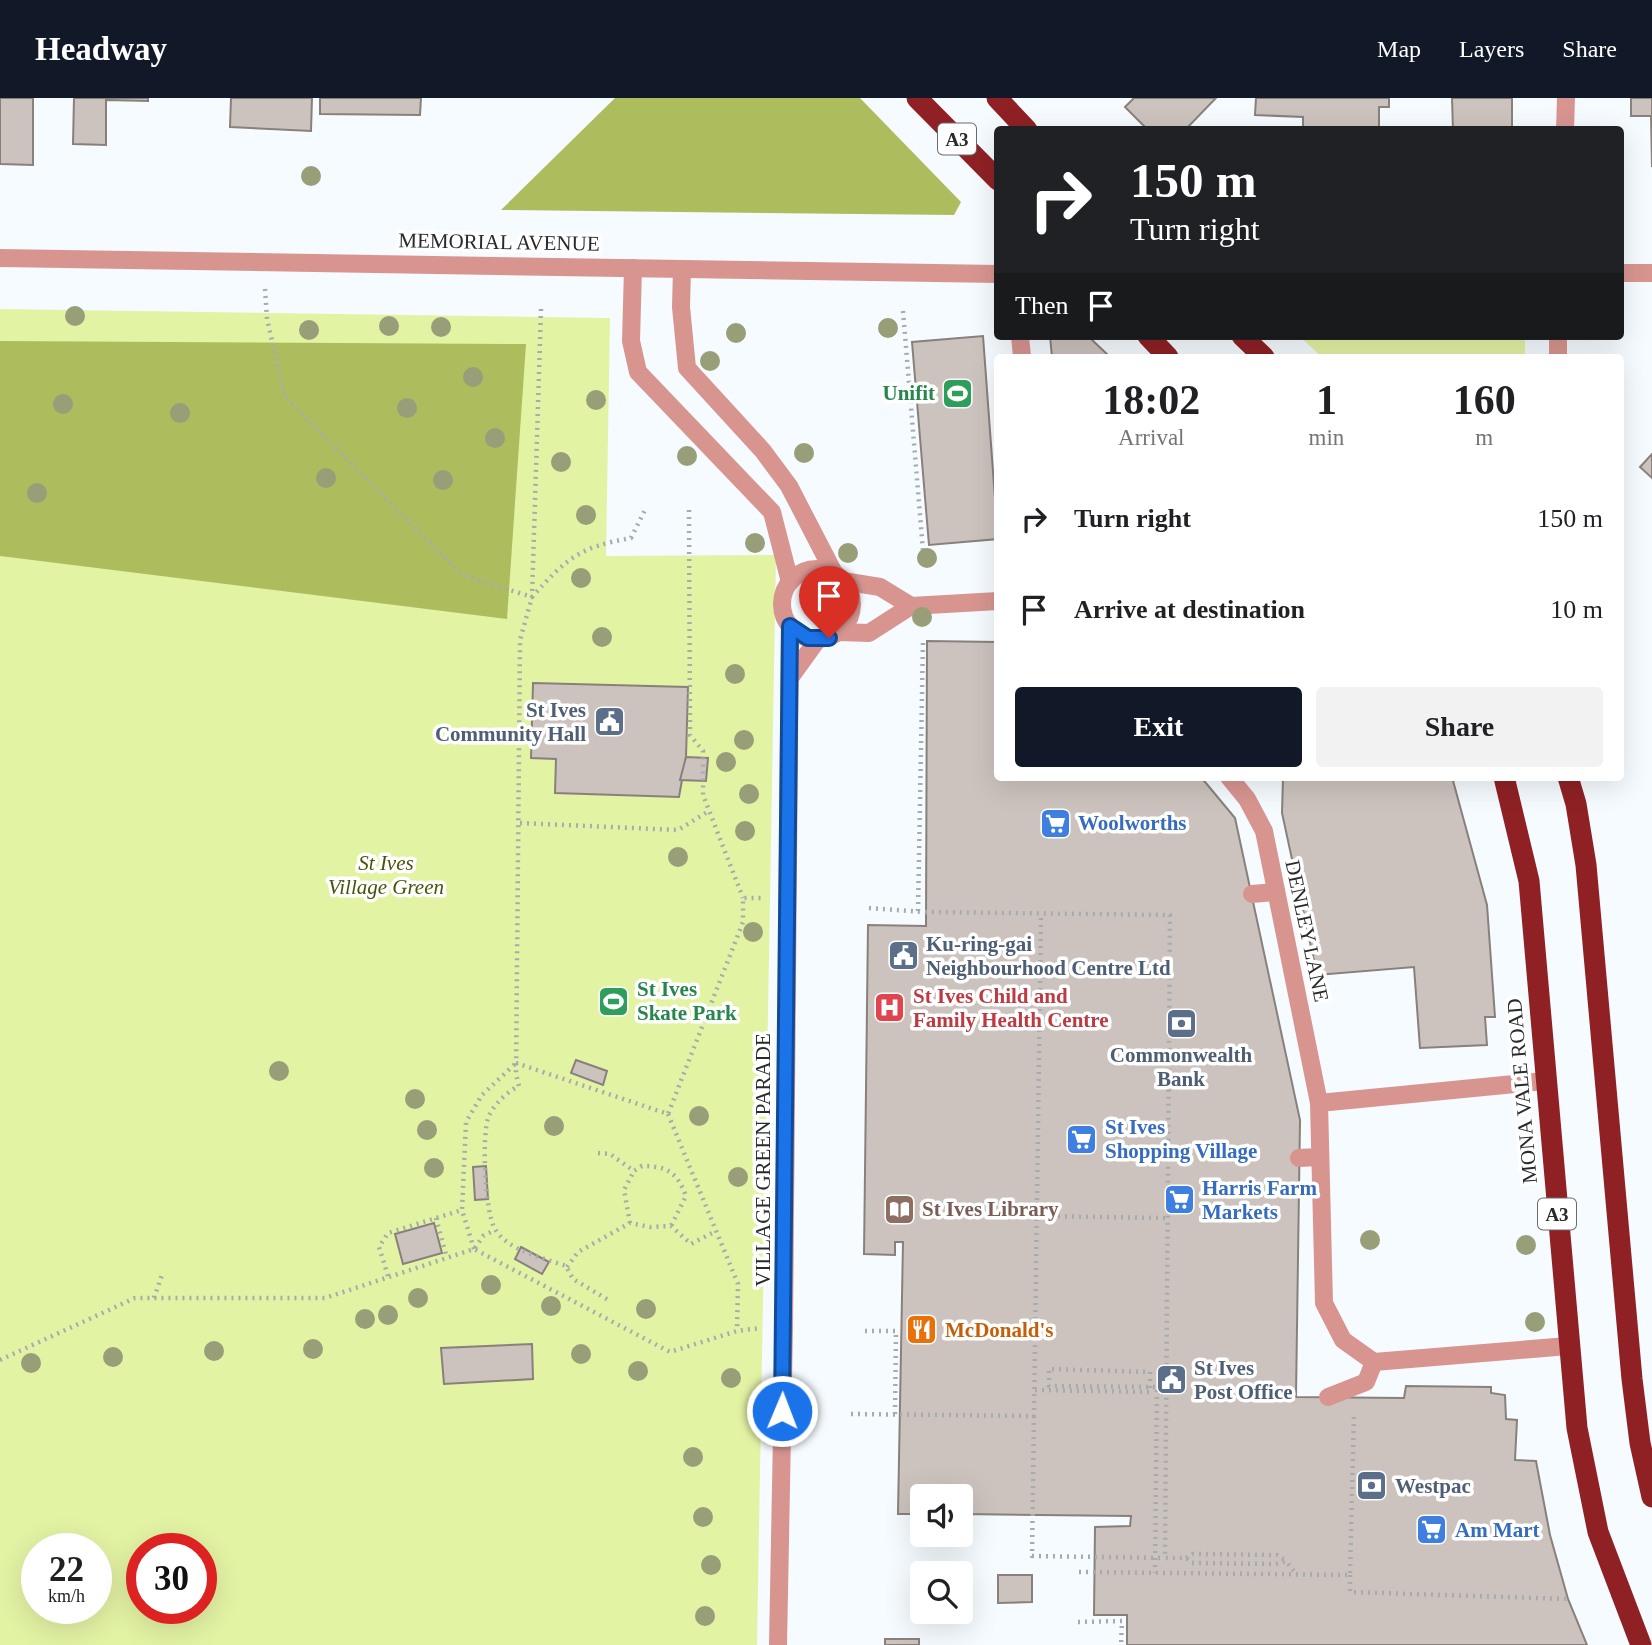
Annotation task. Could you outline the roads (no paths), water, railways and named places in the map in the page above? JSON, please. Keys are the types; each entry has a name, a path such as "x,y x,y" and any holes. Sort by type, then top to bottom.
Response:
{"highway":[{"name":"A3","path":"917,98 994,176"},
{"path":"996,98 1023,126"},
{"path":"1152,340 1165,354"},
{"path":"1246,340 1261,354"},
{"name":"MONA VALE ROAD","path":"1505,781 1529,881 1568,1346 1584,1471 1598,1532 1641,1645"},
{"path":"1569,781 1576,804 1586,865 1632,1378 1640,1443 1652,1497"}],"street":[{"path":"1566,98 1566,126"},
{"name":"MEMORIAL AVENUE","path":"0,258 264,260 994,274"},
{"path":"633,268 631,341 638,372 772,512 790,582 782,604 790,626 797,634 818,639 839,632 869,633 911,607 994,601"},
{"path":"682,269 681,307 687,368 763,451 789,486 852,603 846,624 839,632"},
{"path":"1624,273 1652,273"},
{"path":"790,582 810,570 880,587 911,607"},
{"name":"VILLAGE GREEN PARADE","path":"778,1645 792,675 790,626"},
{"path":"792,675 818,639"},
{"name":"DENLEY LANE","path":"1232,781 1247,799 1264,831 1319,1103 1324,1303 1343,1340 1374,1362"},
{"path":"1252,894 1276,892"},
{"path":"1319,1103 1545,1081"},
{"path":"1299,1158 1320,1157"},
{"path":"1328,1397 1366,1382 1374,1362 1568,1346"}],"place":[{"name":"Unifit","path":"958,393"},
{"name":"St Ives Community Hall","path":"609,722"},
{"name":"Woolworths","path":"1055,823"},
{"name":"Ku-ring-gai Neighbourhood Centre Ltd","path":"903,956"},
{"name":"St Ives Skate Park","path":"614,1001"},
{"name":"St Ives Child and Family Health Centre","path":"890,1008"},
{"name":"Commonwealth Bank","path":"1181,1023"},
{"name":"St Ives Shopping Village","path":"1082,1139"},
{"name":"Harris Farm Markets","path":"1179,1200"},
{"name":"St Ives Library","path":"899,1209"},
{"name":"McDonald's","path":"922,1330"},
{"name":"St Ives Post Office","path":"1171,1380"},
{"name":"Westpac","path":"1372,1486"},
{"name":"Am Mart","path":"1432,1530"}],"park label":[{"name":"St Ives Village Green","path":"386,875"}]}
